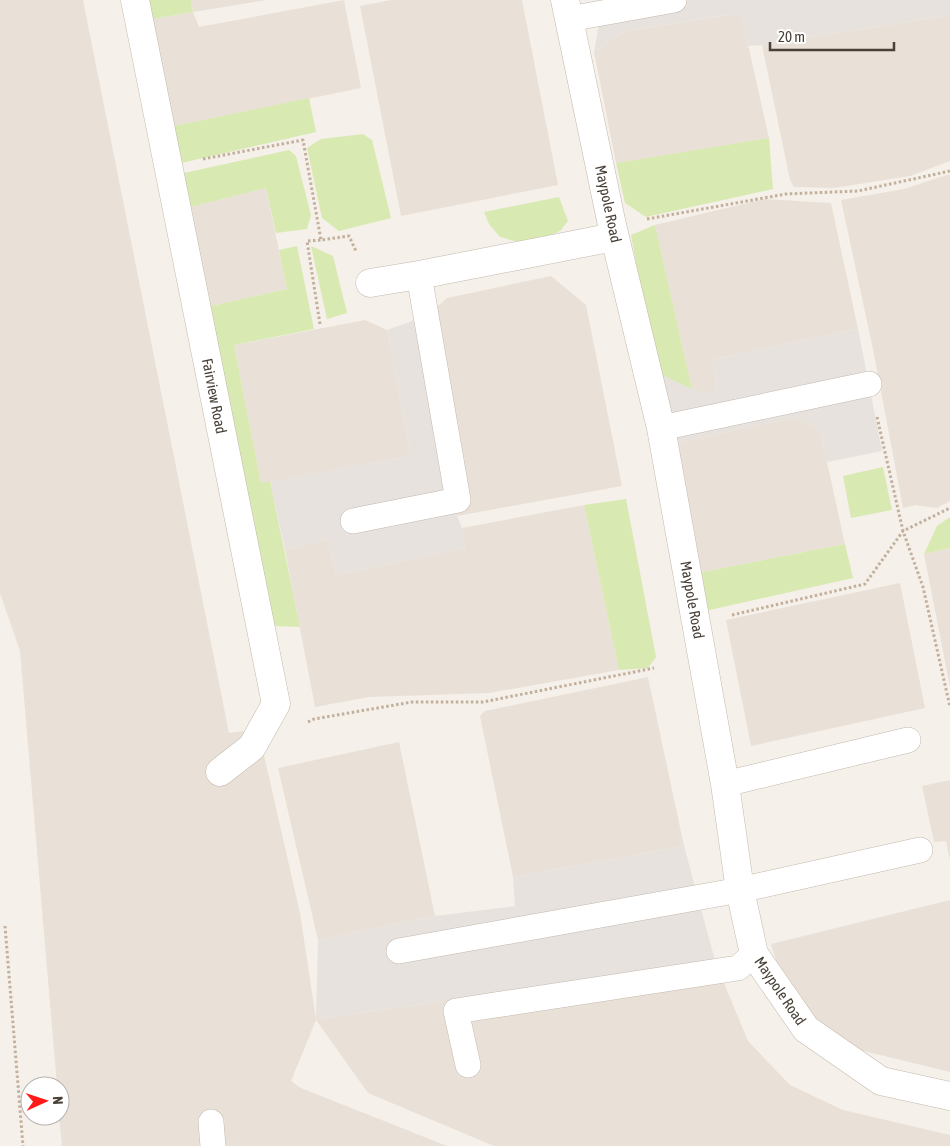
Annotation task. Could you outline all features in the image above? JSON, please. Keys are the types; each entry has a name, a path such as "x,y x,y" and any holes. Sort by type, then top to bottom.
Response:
{"street":[{"name":"Fairview Road","path":"135,0 276,704 252,747 220,772"},
{"name":"Maypole Road","path":"567,10 613,231 661,428 725,784 740,890 754,954 806,1029 881,1081 950,1096"},
{"path":"370,283 419,275 613,231"}],"lane":[{"path":"567,10 674,0"},
{"path":"353,521 458,500 419,275"},
{"path":"661,428 869,384"},
{"path":"725,784 908,740"},
{"path":"399,951 740,890 920,850"},
{"path":"468,1065 456,1011 738,968 754,954"}],"path":[{"path":"194,161 303,140 322,240"},
{"path":"613,231 786,194 858,190 950,171"},
{"path":"320,324 307,241 349,236 370,283"},
{"path":"869,384 903,531 923,587 950,707"},
{"path":"696,623 864,584 903,531 950,508"},
{"path":"305,723 314,719 412,702 483,702 654,668"},
{"path":"5,926 24,1146"}],"shaded area":[{"path":"0,0 83,0 229,733 258,729 300,913 316,1019 716,964 748,1041 790,1085 843,1110 950,1135 950,1146 494,1146 368,1093 316,1020 291,1081 301,1088 447,1146 62,1146 60,1126 70,1126 70,1076 56,1076 20,651 0,593"},
{"path":"191,0 267,0 193,12"},
{"path":"344,0 361,88 169,127 147,20 193,12 199,27"},
{"path":"391,0 522,0 558,185 401,216 360,6"},
{"path":"603,0 950,0 950,15 748,46 740,13 625,31 594,52"},
{"path":"741,13 769,138 616,163 594,52 625,31"},
{"path":"950,15 950,161 910,176 834,188 794,187 790,180 762,45"},
{"path":"950,174 950,501 937,508 915,505 903,508 874,354 841,200 904,189"},
{"path":"266,188 287,289 206,307 187,208"},
{"path":"764,199 831,203 858,329 713,359 717,390 701,394 692,389 655,225"},
{"path":"551,276 586,305 622,486 457,516 420,318 430,313 447,298"},
{"path":"420,318 457,516 462,528 465,548 336,575 328,539 285,550 270,481 411,456 387,330"},
{"path":"365,320 387,330 411,456 261,483 234,345"},
{"path":"858,329 882,451 827,462 820,430 796,417 681,442 673,453 656,372 702,393 717,390 713,359"},
{"path":"796,417 820,430 845,544 698,573 673,453 681,442"},
{"path":"584,505 619,670 489,693 369,697 315,707 285,550 328,539 336,575 465,548 462,528"},
{"path":"950,548 950,687 924,554"},
{"path":"900,583 925,708 751,746 726,620"},
{"path":"648,677 684,846 513,877 480,716 485,711"},
{"path":"399,742 435,916 318,940 278,768"},
{"path":"950,780 950,860 946,841 934,842 922,786"},
{"path":"684,846 716,964 316,1019 318,940 435,916 515,906 513,877"},
{"path":"950,900 950,1072 839,1045 786,993 771,944"}],"green space":[{"path":"142,0 191,0 193,12 147,20"},
{"path":"309,98 316,132 173,165 169,127"},
{"path":"363,134 372,140 391,218 339,231 322,218 307,148 321,139"},
{"path":"769,138 773,189 646,217 625,203 616,163"},
{"path":"289,150 296,156 311,215 307,229 276,233 266,188 187,208 175,175"},
{"path":"559,197 568,221 560,231 529,245 500,237 489,224 484,212"},
{"path":"655,225 692,389 656,372 631,235"},
{"path":"297,246 314,329 234,345 261,483 270,481 300,627 272,626 206,307 287,289 279,250"},
{"path":"311,246 333,256 347,313 327,319"},
{"path":"883,467 892,510 851,518 843,476"},
{"path":"626,499 656,657 648,668 619,670 584,505"},
{"path":"950,517 950,548 924,554 937,526"},
{"path":"845,544 853,578 705,611 698,573"}]}
